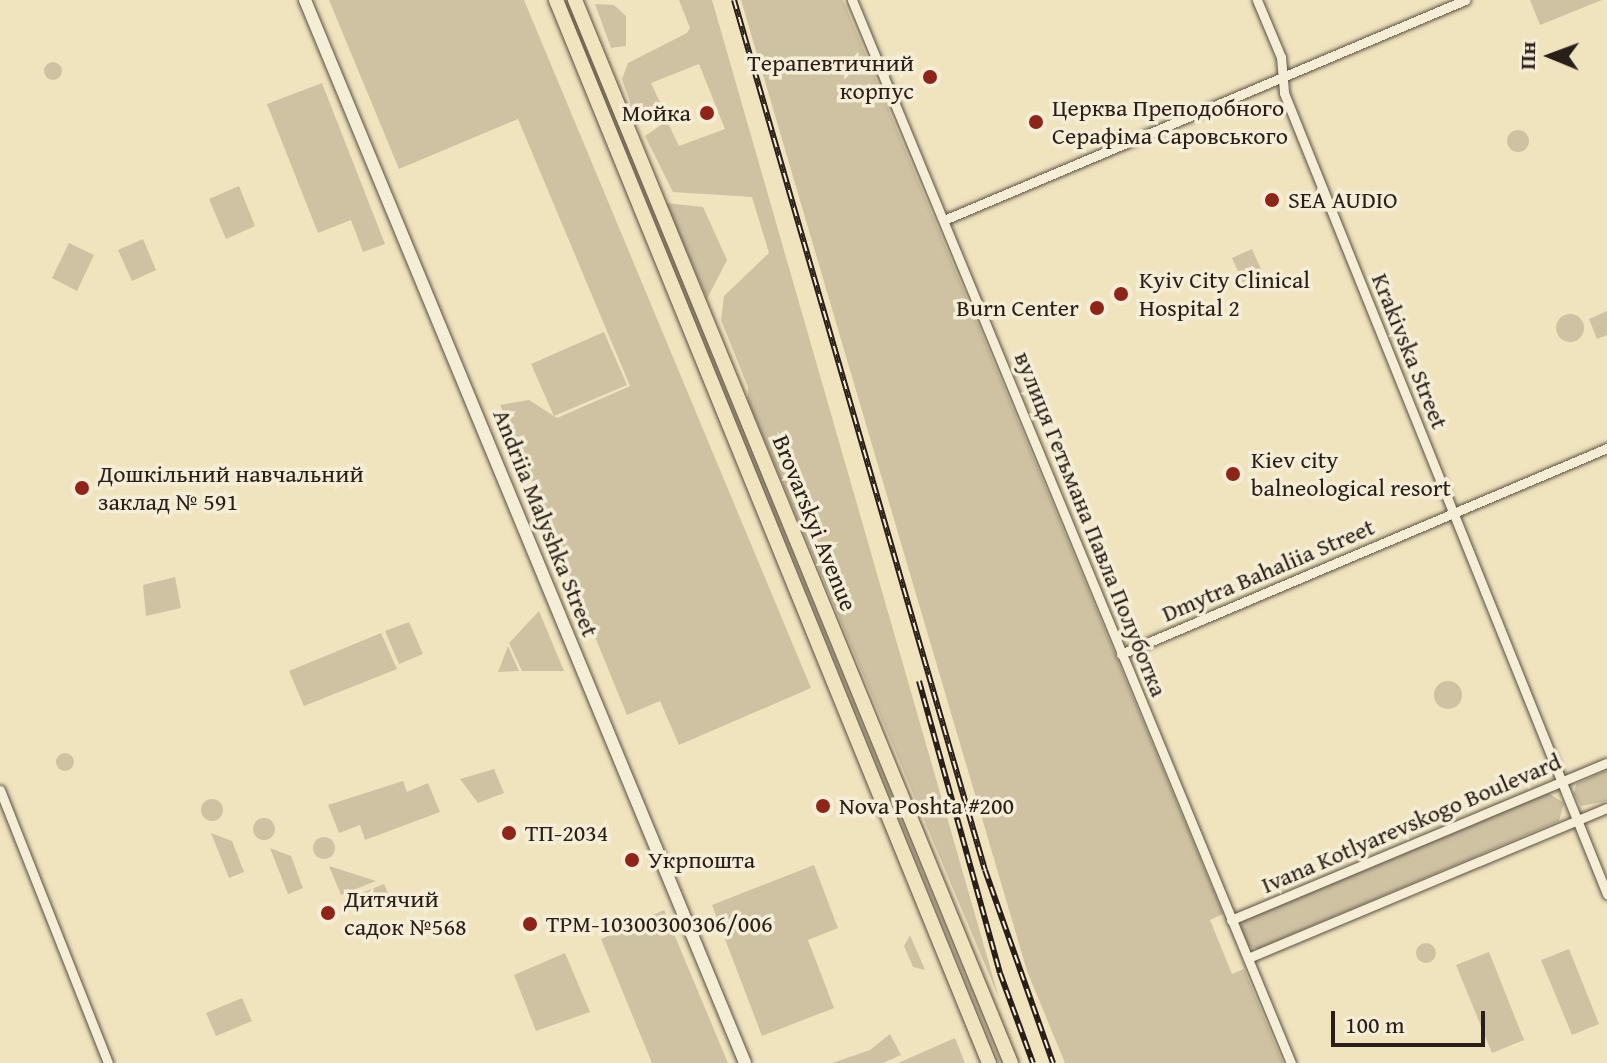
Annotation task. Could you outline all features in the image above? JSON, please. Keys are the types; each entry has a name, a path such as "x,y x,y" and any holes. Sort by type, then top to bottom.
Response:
{"main road":[{"name":"Brovarskyi Avenue","path":"556,0 989,1063"},
{"name":"Brovarskyi Avenue","path":"575,0 1011,1063"}],"street":[{"name":"Andriia Malyshka Street","path":"305,0 745,1063"},
{"name":"вулиця Гетьмана Павла Полуботка","path":"852,0 1291,1063"},
{"name":"Krakivska Street","path":"1257,0 1284,76 1284,93 1456,512 1607,894"},
{"path":"944,220 1465,0"},
{"name":"Dmytra Bahaliia Street","path":"1121,654 1607,448"},
{"name":"Ivana Kotlyarevskogo Boulevard","path":"1231,920 1607,763"},
{"path":"0,790 108,1063"},
{"path":"1248,958 1607,808"}],"shaded area":[{"path":"329,0 524,0 811,688 679,745 660,701 627,715 500,405 529,400 557,418 630,386 518,119 399,169"},
{"path":"679,0 712,0 999,998 748,401 748,387 721,320 724,296 769,253 752,197 673,192 645,136 667,121 679,146 725,129 699,64 651,83 663,109 643,118 636,119 622,79 628,63 687,33 690,28"},
{"path":"741,0 843,0 1223,914 1210,920 1232,974 1244,969 1283,1063 1065,1063 1027,971"},
{"path":"1530,0 1602,0 1540,25"},
{"path":"595,4 614,5 626,16 626,46 611,48"},
{"path":"53,62 62,71 53,80 44,71"},
{"path":"322,83 385,244 363,252 351,220 318,233 267,104"},
{"path":"1518,130 1529,141 1518,152 1507,141"},
{"path":"239,186 255,226 226,239 209,199"},
{"path":"666,203 703,207 727,260 707,299"},
{"path":"143,239 156,270 132,281 118,250"},
{"path":"69,243 94,255 77,291 52,278"},
{"path":"1252,249 1264,276 1244,285 1232,258"},
{"path":"1607,311 1607,335 1597,339 1589,319"},
{"path":"1570,314 1580,318 1584,328 1580,338 1570,342 1560,338 1556,328 1560,318"},
{"path":"604,332 627,385 554,416 531,364"},
{"path":"175,577 181,608 146,616 143,585"},
{"path":"539,611 564,671 522,671 509,643"},
{"path":"409,622 423,654 399,664 385,631"},
{"path":"381,633 397,669 304,706 289,671"},
{"path":"508,646 519,671 498,672"},
{"path":"1448,681 1458,685 1462,695 1458,705 1448,709 1438,705 1434,695 1438,685"},
{"path":"61,753 69,753 74,762 72,769 61,771 56,766 56,758"},
{"path":"494,769 504,793 478,803 460,779"},
{"path":"1607,770 1607,801 1581,806 1574,794 1576,784"},
{"path":"403,781 407,792 428,783 440,812 365,840 360,825 339,833 328,805"},
{"path":"1548,793 1564,803 1559,821 1257,949 1248,946 1240,928 1244,919"},
{"path":"208,799 216,799 223,810 216,821 208,821 201,814 201,806"},
{"path":"260,818 268,818 275,829 268,840 260,840 253,833 253,825"},
{"path":"211,833 232,841 244,872 229,878"},
{"path":"320,837 328,837 335,848 328,859 320,859 313,852 313,844"},
{"path":"270,848 291,856 303,888 288,894"},
{"path":"814,865 838,928 808,940 834,1008 762,1036 712,905"},
{"path":"329,866 376,881 341,895"},
{"path":"384,884 388,893 347,909 344,900"},
{"path":"664,910 728,1063 652,1063 601,939"},
{"path":"910,935 925,970 913,967 904,946"},
{"path":"1426,943 1433,946 1436,953 1433,960 1426,963 1419,960 1416,953 1419,946"},
{"path":"1569,949 1599,1024 1572,1035 1541,960"},
{"path":"1489,952 1524,1040 1492,1053 1456,965"},
{"path":"565,953 590,1012 536,1031 514,975"},
{"path":"242,998 252,1021 216,1036 206,1013"},
{"path":"890,1034 901,1055 883,1063 832,1063 870,1050"},
{"path":"955,1038 965,1063 898,1063"}],"railway":[{"path":"734,0 985,870 1053,1063"},
{"path":"919,681 1000,973 1033,1063"}],"place":[{"name":"Терапевтичний корпус","path":"930,77"},
{"name":"Мойка","path":"707,113"},
{"name":"Церква Преподобного Серафіма Саровського","path":"1036,122"},
{"name":"SEA AUDIO","path":"1272,200"},
{"name":"Kyiv City Clinical Hospital 2","path":"1121,294"},
{"name":"Burn Center","path":"1097,308"},
{"name":"Kiev city balneological resort","path":"1233,474"},
{"name":"Дошкільний навчальний заклад № 591","path":"82,488"},
{"name":"Nova Poshta #200","path":"823,806"},
{"name":"ТП-2034","path":"509,833"},
{"name":"Укрпошта","path":"632,860"},
{"name":"Дитячий садок №568","path":"328,913"},
{"name":"ТРМ-10300300306/006","path":"530,924"}]}
